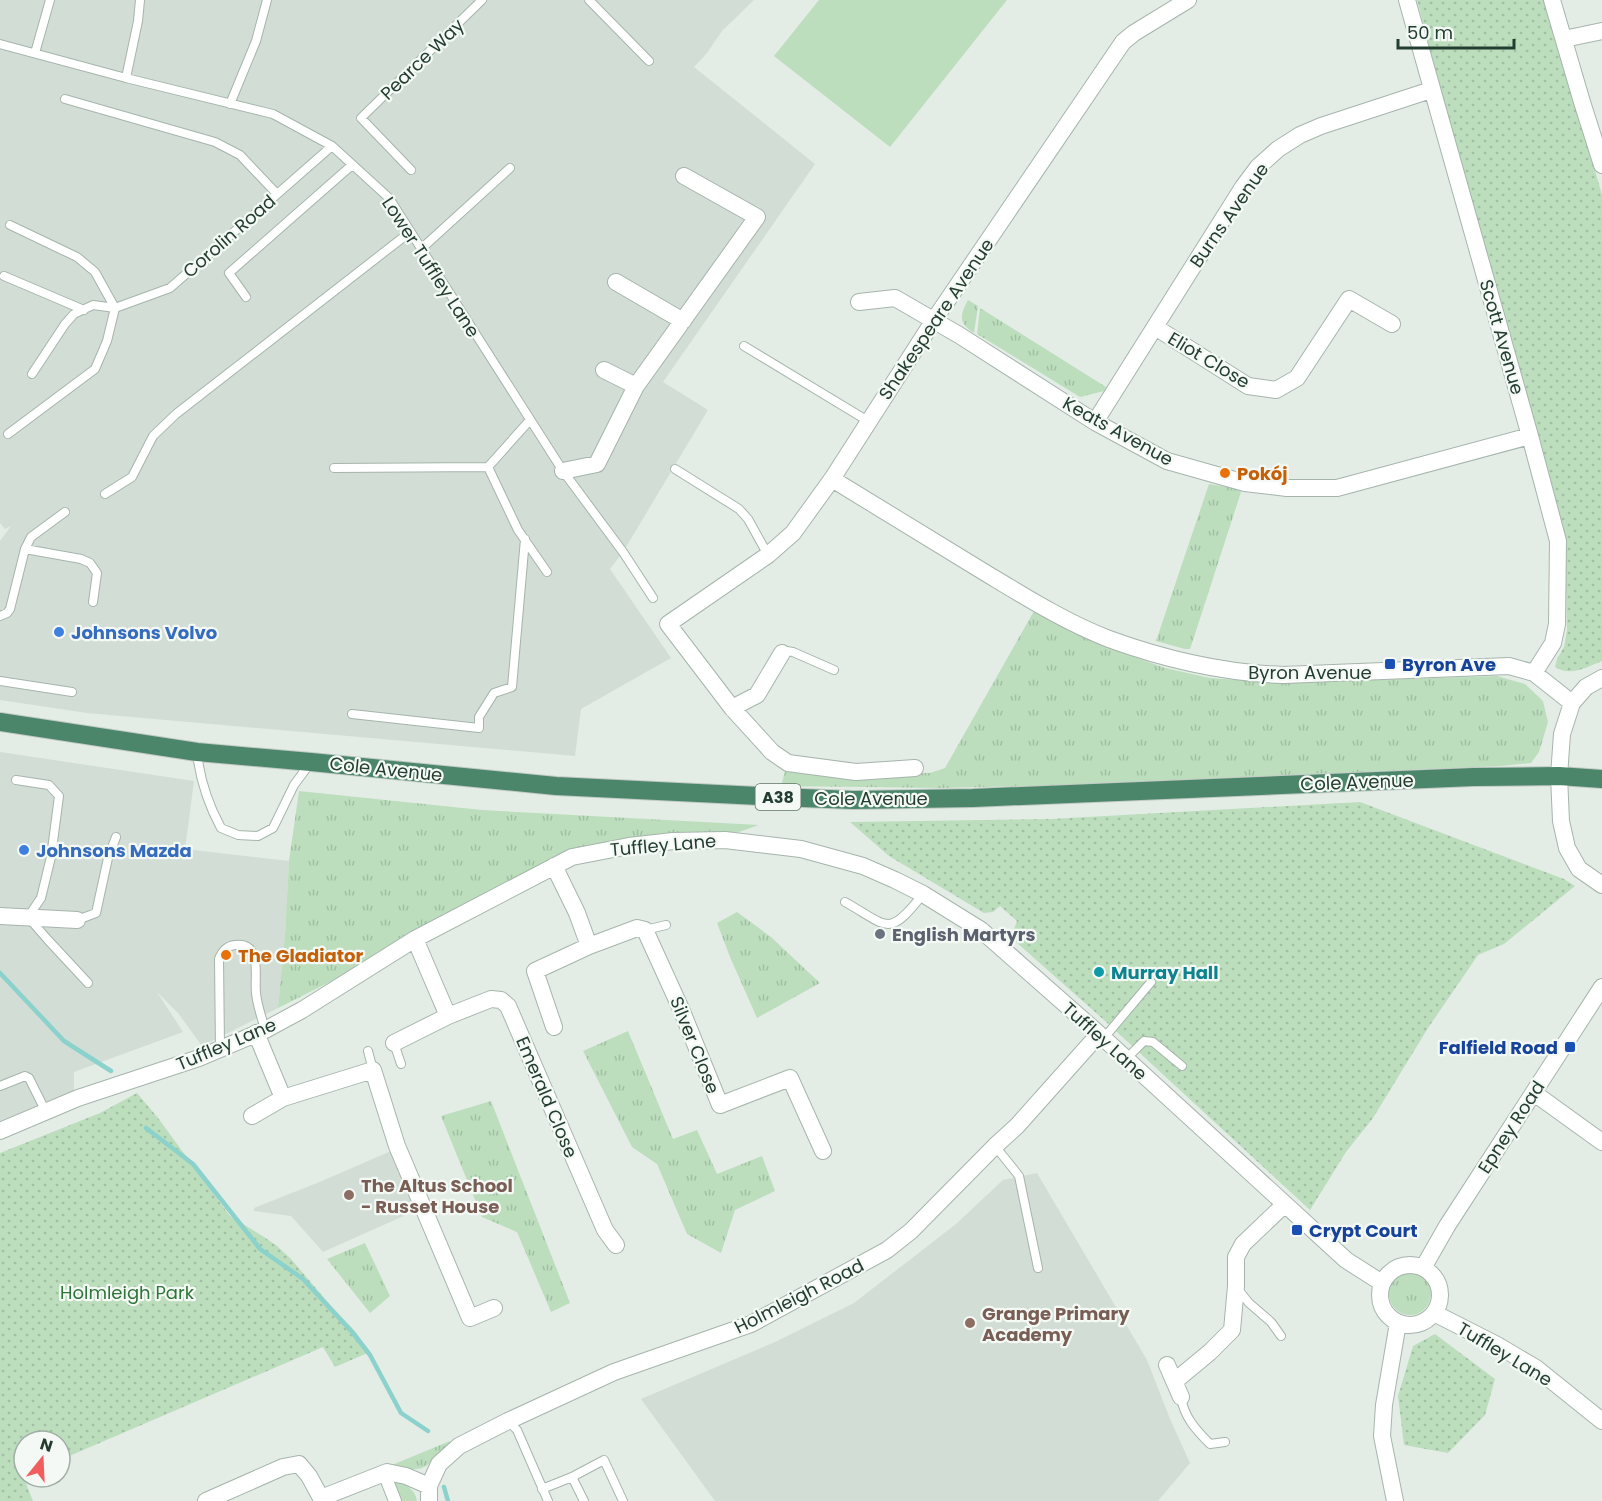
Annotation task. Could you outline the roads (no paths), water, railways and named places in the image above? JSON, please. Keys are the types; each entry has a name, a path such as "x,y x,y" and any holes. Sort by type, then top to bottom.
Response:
{"highway":[{"name":"Cole Avenue","path":"0,722 197,752 556,786 853,800 973,798 1474,777 1559,776 1602,779"}],"street":[{"name":"Shakespeare Avenue","path":"732,708 668,624 768,555 793,533 832,479 934,320 1123,42 1188,0"},
{"name":"Scott Avenue","path":"1407,0 1558,541 1557,624 1553,643 1534,673"},
{"path":"1552,0 1602,165"},
{"path":"1564,39 1602,31"},
{"name":"Burns Avenue","path":"1095,422 1258,167 1300,135 1431,90"},
{"path":"563,471 597,464 636,386 757,217 684,176"},
{"path":"616,282 682,321"},
{"name":"Keats Avenue","path":"859,302 895,298 934,320 1095,422 1167,461 1245,483 1287,488 1337,488 1530,436"},
{"name":"Eliot Close","path":"1155,327 1248,386 1275,390 1297,378 1349,299 1392,324"},
{"path":"604,370 636,386"},
{"name":"Byron Avenue","path":"832,479 1039,604 1108,638 1160,655 1189,663 1259,675 1509,666 1534,673 1572,703"},
{"path":"782,653 757,694 732,708 772,752 788,763 855,772 915,768"},
{"path":"1602,678 1586,687 1572,703 1562,734 1559,776 1561,821 1567,848 1579,869 1602,885"},
{"name":"Tuffley Lane","path":"0,1131 78,1098 199,1058 260,1031 302,1010 415,939 572,857 629,846 673,841 725,840 801,849 863,866 923,894 981,930 1101,1036 1346,1260 1382,1283"},
{"path":"554,866 578,913 589,946"},
{"path":"0,916 77,920"},
{"path":"554,1027 535,971 589,946 637,928 645,930"},
{"name":"Silver Close","path":"645,930 681,1009 720,1105 790,1078 823,1151"},
{"path":"415,939 448,1016"},
{"name":"Epney Road","path":"1423,1268 1447,1226 1602,987"},
{"name":"Emerald Close","path":"394,1043 448,1016 491,999 501,1000 508,1006 605,1230 616,1245"},
{"path":"260,1031 283,1098"},
{"name":"Holmleigh Road","path":"429,1493 439,1464 459,1446 614,1372 751,1324 887,1251 911,1231 1017,1126 1101,1036"},
{"path":"252,1116 283,1098 373,1070 397,1146 470,1318 494,1308"},
{"path":"1534,1093 1602,1142"},
{"path":"1174,1381 1210,1352 1232,1330 1236,1257 1243,1244 1285,1204"},
{"path":"1412,1265 1423,1268 1433,1277 1439,1290 1439,1302 1434,1313 1425,1321 1411,1325 1398,1323 1387,1315 1380,1303 1382,1283 1390,1273 1401,1267 1412,1265"},
{"name":"Tuffley Lane","path":"1434,1313 1536,1368 1602,1420"},
{"path":"1395,1501 1382,1436 1384,1404 1398,1323"},
{"path":"1167,1365 1181,1397"},
{"path":"206,1501 283,1467 299,1464 309,1476 321,1498 387,1472 406,1476 429,1493"},
{"path":"384,1473 395,1501"}],"lane":[{"path":"35,53 50,0"},
{"path":"126,78 140,0"},
{"path":"230,104 256,41 267,0"},
{"name":"Pearce Way","path":"411,170 361,118 482,0"},
{"path":"589,0 649,61"},
{"name":"Lower Tuffley Lane","path":"0,44 273,114 332,146 389,198 563,471 623,552 653,598"},
{"path":"65,99 215,142 240,155 277,194"},
{"name":"Corolin Road","path":"84,310 93,306 115,308 170,288 332,146"},
{"path":"246,297 229,273 352,165"},
{"path":"421,249 510,168"},
{"path":"8,434 96,369 107,341 115,308 95,272 77,257 10,225"},
{"path":"105,494 132,477 153,436 176,414 410,232"},
{"path":"4,276 84,310"},
{"path":"32,374 64,324 74,314 84,310"},
{"path":"744,346 868,422"},
{"path":"334,468 488,467 530,420"},
{"path":"488,467 518,530 547,572"},
{"path":"675,469 739,509 748,519 768,555"},
{"path":"0,616 7,614 10,609 25,549 31,537 65,512"},
{"path":"352,714 478,728 479,717 494,693 512,687 525,539"},
{"path":"25,549 81,558 90,563 97,573 93,602"},
{"path":"782,653 793,652 834,670"},
{"path":"0,681 72,692"},
{"path":"197,752 199,774 211,810 220,828 238,835 258,836 273,828 294,785 311,762"},
{"path":"16,780 49,785 59,796 51,857 41,898 28,917 88,983"},
{"path":"77,920 96,913 108,858 116,837"},
{"path":"845,902 882,924 891,924 903,918 923,894"},
{"path":"645,930 666,925"},
{"path":"220,1048 219,959 228,947 244,945 253,952 260,1031"},
{"path":"1101,1036 1151,982"},
{"path":"1126,1059 1144,1041 1154,1042 1182,1066"},
{"name":"Emerald Close","path":"394,1043 401,1064"},
{"path":"368,1051 373,1070"},
{"path":"0,1086 25,1076 29,1078 46,1112"},
{"path":"995,1146 1019,1176 1038,1268"},
{"path":"1236,1286 1249,1303 1271,1322 1281,1336"},
{"path":"1181,1397 1183,1408 1195,1429 1210,1444 1225,1443"},
{"path":"508,1421 517,1430 548,1501"},
{"path":"542,1489 572,1477 604,1460 623,1501"},
{"path":"572,1477 584,1501"}],"waterway":[{"path":"0,973 64,1041 111,1071"},
{"path":"146,1128 193,1164 260,1249 303,1279 370,1355 401,1413 428,1431"},
{"path":"444,1487 448,1501"}],"place":[{"name":"Pokój","path":"1225,473"},
{"name":"Johnsons Volvo","path":"59,632"},
{"name":"Byron Ave","path":"1390,664"},
{"name":"Johnsons Mazda","path":"24,850"},
{"name":"English Martyrs","path":"880,934"},
{"name":"The Gladiator","path":"226,955"},
{"name":"Murray Hall","path":"1099,972"},
{"name":"Falfield Road","path":"1570,1047"},
{"name":"The Altus School - Russet House","path":"349,1195"},
{"name":"Crypt Court","path":"1297,1230"},
{"name":"Grange Primary Academy","path":"970,1323"}],"park label":[{"name":"Holmleigh Park","path":"127,1292"}]}
